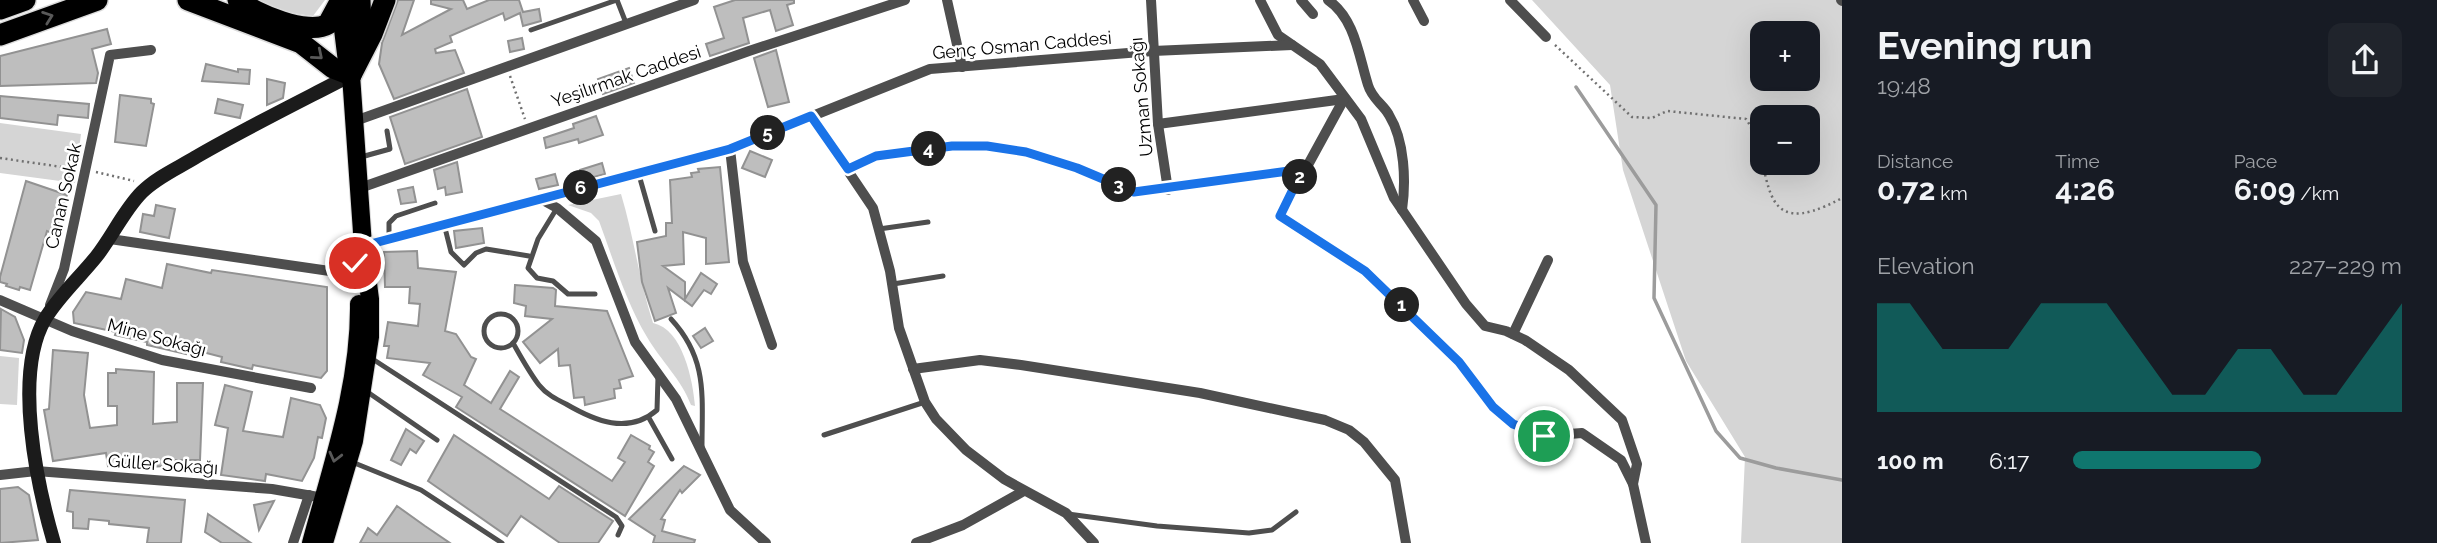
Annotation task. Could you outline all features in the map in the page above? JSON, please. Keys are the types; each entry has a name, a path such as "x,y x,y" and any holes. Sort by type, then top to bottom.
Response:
{"highway":[{"path":"0,9 25,0"},
{"path":"0,35 97,0"},
{"path":"188,0 301,43 333,68 351,75"},
{"path":"238,0 271,17 312,29 328,24 341,0"},
{"path":"341,0 344,46 351,75"},
{"path":"351,75 361,31 360,0"},
{"path":"351,75 372,34 385,0"}],"main road":[{"path":"54,543 36,471 30,418 31,374 37,339 46,318 110,239 141,192 161,177 249,126 351,75 363,246 370,299 368,356 349,461 323,498 324,543"},
{"path":"311,543 345,416 356,352 359,315 355,263 363,246"}],"street":[{"path":"355,121 627,26 691,0"},
{"name":"Yeşilırmak Caddesi","path":"360,188 905,0"},
{"path":"947,0 962,67"},
{"name":"Uzman Sokağı","path":"1151,0 1158,124 1168,190"},
{"path":"1260,0 1278,35 1320,64 1361,119 1394,198 1466,303 1485,326 1513,334 1569,370 1622,420 1637,464 1633,484"},
{"path":"1301,0 1313,14"},
{"path":"1328,0 1338,6 1351,32 1377,103 1389,115 1402,163 1405,188 1402,210"},
{"path":"1413,0 1424,21"},
{"path":"1510,0 1546,37"},
{"name":"Genç Osman Caddesi","path":"363,246 730,149 930,69 1153,51 1292,45"},
{"name":"Canan Sokak","path":"46,318 64,269 110,55 151,50"},
{"path":"1158,124 1344,99"},
{"path":"1344,99 1303,169 1280,216 1365,271 1459,362 1493,407 1513,424 1544,436 1582,433 1621,460 1633,484 1646,543"},
{"path":"811,116 873,208 893,284 899,328 925,402 936,419 966,450 1004,479 1066,513 1094,543"},
{"path":"848,169 876,156 952,146 987,146 1026,152 1077,168 1134,192 1168,190 1303,169"},
{"path":"730,149 743,262 772,345"},
{"path":"539,198 558,208 596,241 635,342 658,370 676,399 730,510 765,543"},
{"path":"110,239 357,275"},
{"path":"1513,334 1548,260"},
{"name":"Mine Sokağı","path":"0,300 72,331 162,360 311,388"},
{"path":"913,369 979,360 1007,363 1187,390 1325,420 1349,430 1364,442 1395,480 1406,543"},
{"name":"Güller Sokağı","path":"0,475 36,471 323,498"},
{"path":"916,543 963,525 1024,491"},
{"path":"293,543 323,498"}],"lane":[{"path":"531,30 617,0 627,26"},
{"path":"358,158 390,149 387,131"},
{"path":"639,175 655,232"},
{"path":"389,240 391,220 435,203"},
{"path":"558,208 548,218 529,256 528,268 537,278 553,281 568,294 594,294"},
{"path":"879,229 928,222"},
{"path":"444,224 451,252 464,265 476,253 486,249 529,256"},
{"path":"893,284 943,276"},
{"path":"500,314 515,321 518,332 513,343 503,348 488,342 484,333 490,318 500,314"},
{"path":"671,319 688,338 700,372 702,455"},
{"path":"513,343 540,387 589,417 616,424 649,418 657,410 658,370"},
{"path":"368,356 616,517 622,526 618,535"},
{"path":"363,389 437,440"},
{"path":"824,435 925,402"},
{"path":"649,418 671,459"},
{"path":"349,461 421,490 502,543"},
{"path":"1066,513 1157,526 1249,533 1272,530 1296,512"}],"path":[{"path":"1546,37 1632,117 1652,118 1667,111 1746,119 1756,135 1765,183 1773,201 1792,213 1815,213 1842,198"},
{"path":"507,68 528,129"}],"shaded area":[{"path":"254,0 325,0 313,16 283,12"},
{"path":"1532,0 1842,0 1842,543 1741,543 1745,457 1686,361 1623,170 1610,85"},
{"path":"0,123 81,134 75,183 0,173"},
{"path":"621,194 653,323 663,327 679,345 689,370 695,406 691,405 682,387 639,324 599,221 591,213 568,205"},
{"path":"0,356 19,358 17,405 0,404"}],"building":[{"path":"398,0 414,0 402,35 451,9 431,4 431,0 463,0 467,9 489,0 519,0 523,12 539,9 541,21 523,26 520,13 505,20 503,13 450,36 452,42 435,49 436,53 455,50 464,73 394,99 379,64 382,43"},
{"path":"735,0 794,0 794,3 787,5 793,25 776,31 770,10 743,18 749,43 710,56 706,44 724,38 714,7"},
{"path":"107,29 111,44 92,49 98,73 96,83 0,86 0,56"},
{"path":"522,38 524,49 510,52 508,41"},
{"path":"776,50 789,102 768,107 754,58"},
{"path":"206,64 238,72 238,69 250,70 249,84 202,81"},
{"path":"629,68 634,83 603,94 598,79"},
{"path":"267,79 285,83 283,98 267,105"},
{"path":"467,89 482,137 405,164 390,117"},
{"path":"120,95 151,99 154,104 146,146 115,142"},
{"path":"0,96 89,104 88,118 58,115 57,125 0,118"},
{"path":"218,99 243,105 240,118 215,113"},
{"path":"596,116 603,135 579,143 578,139 546,148 544,138 574,128 573,124"},
{"path":"750,151 772,160 765,177 742,168"},
{"path":"457,162 462,192 446,195 445,187 438,189 434,170"},
{"path":"602,163 605,174 583,180 580,170"},
{"path":"720,167 729,262 706,264 706,238 683,232 684,264 663,266 685,282 685,299 701,273 717,284 711,294 704,290 692,306 668,288 676,313 655,321 642,282 637,242 666,236 666,223 672,223 670,180 692,177 691,173 699,172 698,169"},
{"path":"555,174 558,185 539,189 536,179"},
{"path":"26,181 67,195 55,234 47,231 30,290 20,287 19,290 0,282 0,277"},
{"path":"413,187 416,202 401,204 398,190"},
{"path":"156,205 175,209 169,238 140,232 143,214 154,216"},
{"path":"482,228 484,243 456,248 454,231"},
{"path":"417,251 418,268 456,272 445,331 456,334 471,357 476,359 464,385 491,403 510,371 519,377 500,409 612,481 625,462 618,458 631,435 650,446 649,449 654,452 648,462 654,466 625,516 456,407 462,397 423,375 430,363 387,358 389,346 384,346 388,322 418,326 420,304 409,303 410,287 385,287 384,252"},
{"path":"167,264 211,273 212,270 327,287 327,371 321,378 253,365 252,369 221,362 222,357 187,348 186,354 115,335 116,332 74,323 73,312 86,292 121,299 126,279 162,288"},
{"path":"515,285 553,288 556,290 555,306 607,311 633,376 619,380 621,388 614,389 615,398 585,405 584,397 574,398 570,365 559,366 558,349 540,363 523,342 552,319 525,316 526,306 514,303"},
{"path":"1,309 15,317 24,340 22,353 0,350"},
{"path":"705,328 713,341 701,348 693,336"},
{"path":"53,350 88,353 84,395 90,428 117,425 117,406 108,406 108,373 116,373 116,369 154,372 153,424 177,422 177,383 203,383 200,460 165,460 165,466 129,468 129,463 108,466 106,453 53,461 44,410 49,409"},
{"path":"225,385 252,392 243,431 283,437 291,398 320,405 326,418 322,438 318,437 314,458 302,481 266,474 265,481 221,475 228,428 215,425"},
{"path":"406,429 424,441 416,453 410,449 401,465 391,460"},
{"path":"454,435 549,499 559,486 613,521 598,543 560,543 521,516 507,536 428,481"},
{"path":"684,466 700,475 682,493 680,490 661,519 665,520 662,531 695,540 694,543 653,543 655,536 629,519"},
{"path":"18,487 29,495 38,540 0,543 0,489"},
{"path":"70,490 185,500 181,543 147,543 149,528 109,524 109,521 89,519 88,529 73,528 73,512 67,511"},
{"path":"274,501 259,530 254,505"},
{"path":"397,506 450,543 360,543 368,528 377,535"},
{"path":"208,514 251,543 222,543 205,532"}],"waterway":[{"path":"1576,87 1656,205 1654,298 1716,431 1740,458 1776,468 1842,480"}],"route":[{"path":"355,263 363,246 730,149 811,116 848,169 876,156 952,146 987,146 1026,152 1077,168 1134,192 1168,190 1303,169 1280,216 1356,263 1459,362 1493,407 1513,424 1544,436"}]}
